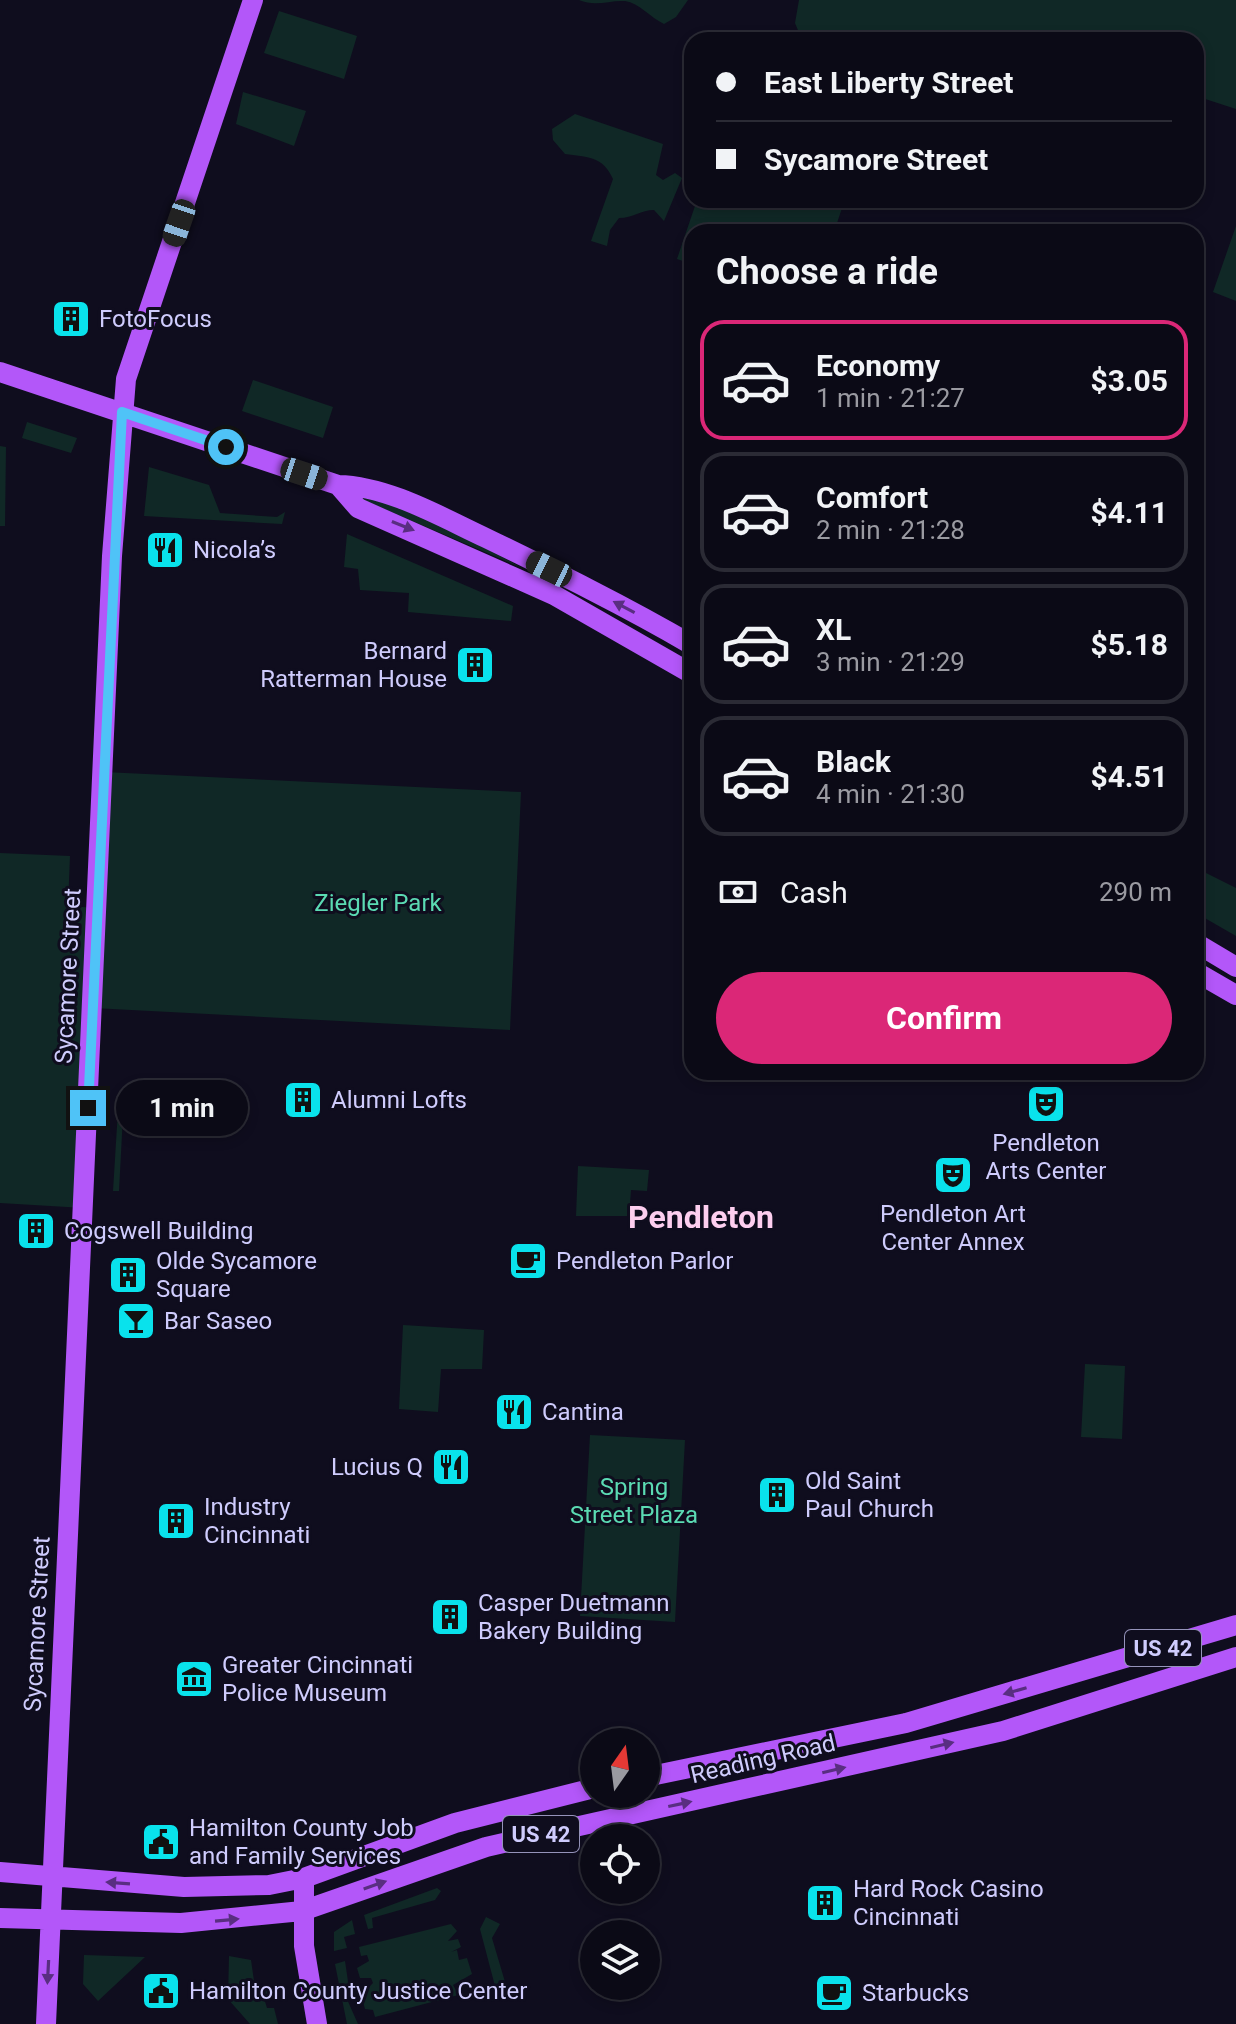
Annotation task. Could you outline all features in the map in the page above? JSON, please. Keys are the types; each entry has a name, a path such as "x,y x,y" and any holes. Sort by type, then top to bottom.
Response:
{"main road":[{"name":"Sycamore Street","path":"46,2024 64,1591 122,412 126,379 253,0"},
{"path":"0,372 338,485 362,486 448,520 596,592 684,641"},
{"path":"338,485 358,508 554,595 684,669"},
{"path":"1204,948 1236,967"},
{"path":"1204,977 1236,995"},
{"name":"Reading Road","path":"660,1774 906,1723 1236,1625"},
{"name":"Reading Road","path":"302,1911 486,1847 1003,1731 1236,1657"},
{"name":"US 42","path":"0,1872 222,1888 304,1878 455,1823 580,1792"},
{"path":"304,1878 302,1911 307,1980 317,2024"},
{"name":"US 42","path":"0,1918 181,1923 302,1911"}],"green space":[{"path":"579,0 688,0 676,17 664,24 630,2 591,3"},
{"path":"799,0 1236,0 1236,109 1204,99 1204,32 799,32 795,23"},
{"path":"279,11 357,36 344,79 264,53"},
{"path":"243,92 306,111 294,146 236,124"},
{"path":"575,114 663,144 656,175 663,180 675,173 682,178 664,221 654,210 619,218 610,230 607,246 591,241 613,179 599,162 565,154 553,140 552,129"},
{"path":"694,208 842,208 837,224 689,224"},
{"path":"1236,226 1236,301 1213,292"},
{"path":"684,238 684,261 677,259"},
{"path":"253,380 333,407 323,438 242,411"},
{"path":"27,422 77,438 71,453 22,438"},
{"path":"0,446 6,447 5,526 0,526"},
{"path":"149,467 209,485 220,513 277,517 285,512 282,524 144,516"},
{"path":"362,493 434,520 522,568 361,499"},
{"path":"347,534 513,606 511,621 408,612 409,593 360,590 358,569 344,567"},
{"name":"Ziegler Park","path":"104,772 521,792 510,1030 93,1008 84,1208 0,1203 0,853 70,856 68,906 97,908"},
{"path":"1204,872 1236,888 1236,936 1204,918"},
{"path":"118,1110 123,1115 119,1191 113,1191"},
{"path":"578,1166 649,1170 647,1191 631,1190 629,1216 576,1216"},
{"path":"403,1325 484,1330 482,1369 441,1369 438,1412 399,1409"},
{"path":"1085,1364 1125,1366 1122,1439 1081,1437"},
{"name":"Spring Street Plaza","path":"590,1435 685,1440 675,1622 580,1616"},
{"path":"437,1888 441,1891 435,1900 372,1918 373,1928 368,1929 364,1915"},
{"path":"486,1917 500,1924 492,1938 508,1992 503,1993 504,1997 488,2002 485,1990 495,1986 480,1929"},
{"path":"352,1920 355,1934 344,1937 347,1948 334,1951 334,1932"},
{"path":"451,1924 457,1931 448,1941 458,1939 461,1947 451,1952 457,1950 459,1960 467,1958 472,1974 453,1985 458,1994 466,1993 375,2017 373,2010 365,2009 361,1995 373,1983 371,1978 360,1978 357,1968 369,1961 367,1955 361,1956 359,1947"},
{"path":"84,1955 145,1957 98,2001 83,1984"},
{"path":"229,1956 251,1960 255,1988 267,1984 269,1993 263,1995 267,2008 274,2008 278,2024 250,2024 228,1999"},
{"path":"345,1961 350,1995 346,1997 358,2024 347,2024 335,1964"}],"place":[{"name":"FotoFocus","path":"71,319"},
{"name":"Nicola’s","path":"165,550"},
{"name":"Bernard Ratterman House","path":"475,665"},
{"name":"Alumni Lofts","path":"303,1100"},
{"name":"Pendleton Arts Center","path":"1046,1104"},
{"name":"Pendleton Art Center Annex","path":"953,1175"},
{"name":"Cogswell Building","path":"36,1231"},
{"name":"Pendleton Parlor","path":"528,1261"},
{"name":"Olde Sycamore Square","path":"128,1275"},
{"name":"Bar Saseo","path":"136,1321"},
{"name":"Cantina","path":"514,1412"},
{"name":"Lucius Q","path":"451,1467"},
{"name":"Old Saint Paul Church","path":"777,1495"},
{"name":"Industry Cincinnati","path":"176,1521"},
{"name":"Casper Duetmann Bakery Building","path":"450,1617"},
{"name":"Greater Cincinnati Police Museum","path":"194,1679"},
{"name":"Hamilton County Job and Family Services","path":"161,1842"},
{"name":"Hard Rock Casino Cincinnati","path":"825,1903"},
{"name":"Hamilton County Justice Center","path":"161,1991"},
{"name":"Starbucks","path":"834,1993"}],"district":[{"name":"Pendleton","path":"701,1217"}],"route":[{"path":"88,1108 112,556 122,412 226,447"}]}
